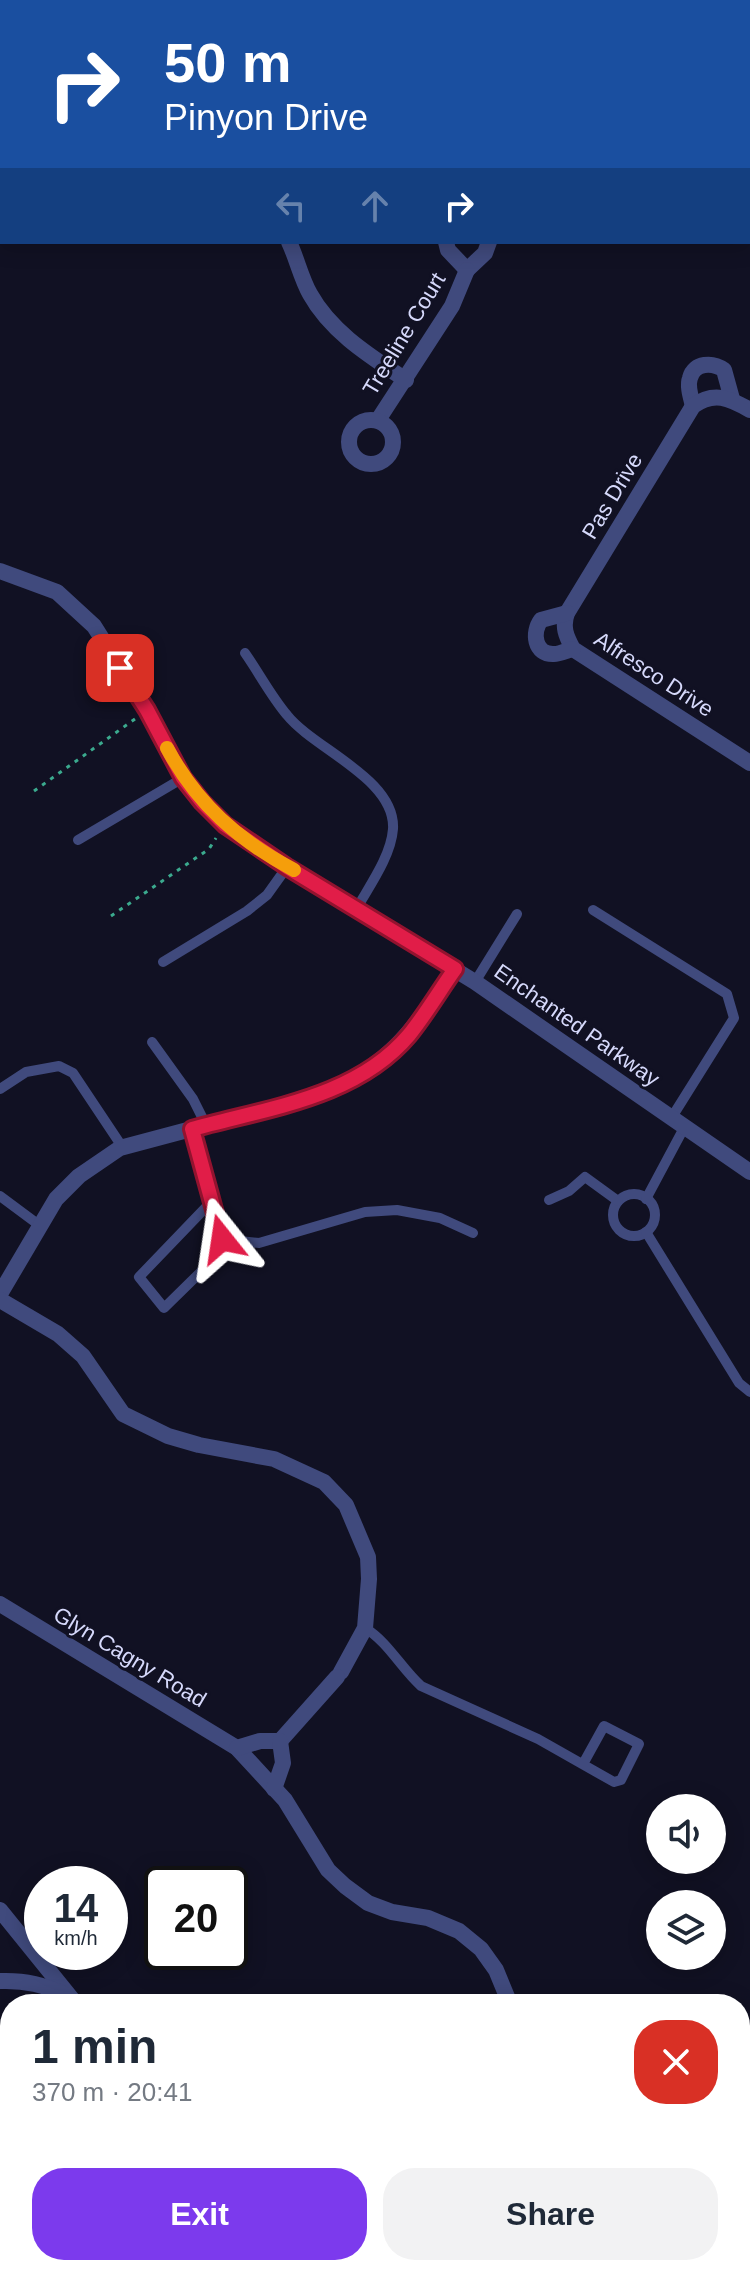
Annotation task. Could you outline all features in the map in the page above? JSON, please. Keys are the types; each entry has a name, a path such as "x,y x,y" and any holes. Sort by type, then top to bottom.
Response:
{"street":[{"path":"290,244 307,290 322,313 368,355 406,380"},
{"name":"Treeline Court","path":"446,244 448,250 467,270"},
{"name":"Treeline Court","path":"378,420 452,306 467,270 485,253 488,244"},
{"path":"732,399 724,370 718,366 703,365 691,374 693,406 713,396 732,399 750,410"},
{"name":"Pas Drive","path":"564,631 567,613 693,406"},
{"name":"Enchanted Parkway","path":"0,571 57,592 94,626 147,710 183,778 225,825 287,867 475,982 750,1172"},
{"name":"Alfresco Drive","path":"567,613 541,620 537,625 536,641 545,652 553,654 573,649"},
{"name":"Alfresco Drive","path":"564,631 573,649 750,763"},
{"path":"237,1748 260,1741 280,1741 339,1674 365,1628 368,1557 346,1505 324,1482 274,1459 168,1436 123,1414 83,1356 58,1334 0,1297 39,1225 56,1199 79,1176 123,1148 323,1094 347,1083 386,1057 409,1035 455,969"},
{"name":"Glyn Cagny Road","path":"0,1604 237,1748 274,1789 301,1824 328,1870 345,1886 368,1903 392,1912 428,1918 459,1931 481,1949 496,1970 506,1994"},
{"path":"274,1789 283,1763 280,1741"},
{"path":"0,1910 68,1994"},
{"path":"0,1981 22,1980 49,1987 62,1994"}],"lane":[{"path":"245,653 288,717 377,788 390,806 393,829 386,853 357,908"},
{"path":"78,840 183,778"},
{"path":"163,962 247,911 267,895 287,867"},
{"path":"593,910 727,994 734,1018 678,1122 646,1199"},
{"path":"475,982 517,914"},
{"path":"152,1042 193,1099 222,1239 216,1257 164,1308 139,1277 212,1201"},
{"path":"0,1089 26,1072 59,1066 73,1073 123,1148"},
{"path":"549,1200 569,1191 585,1177 618,1201"},
{"path":"629,1195 646,1199 652,1205 655,1218 646,1232 631,1236 619,1231 613,1213 618,1201 629,1195"},
{"path":"0,1196 39,1225"},
{"path":"222,1239 259,1243 365,1212 397,1210 440,1218 473,1233"},
{"path":"646,1232 739,1383 750,1392"},
{"path":"365,1628 377,1635 421,1686 538,1739 583,1764 618,1782 639,1744 604,1726 583,1764"}],"path":[{"path":"34,791 147,710"},
{"path":"111,916 209,849 225,825"}],"slow traffic":[{"path":"167,748 183,778 225,825 294,870"}],"route":[{"path":"120,668 147,710 183,778 225,825 287,867 455,969 409,1035 386,1057 347,1083 323,1094 192,1129 222,1239"}]}
